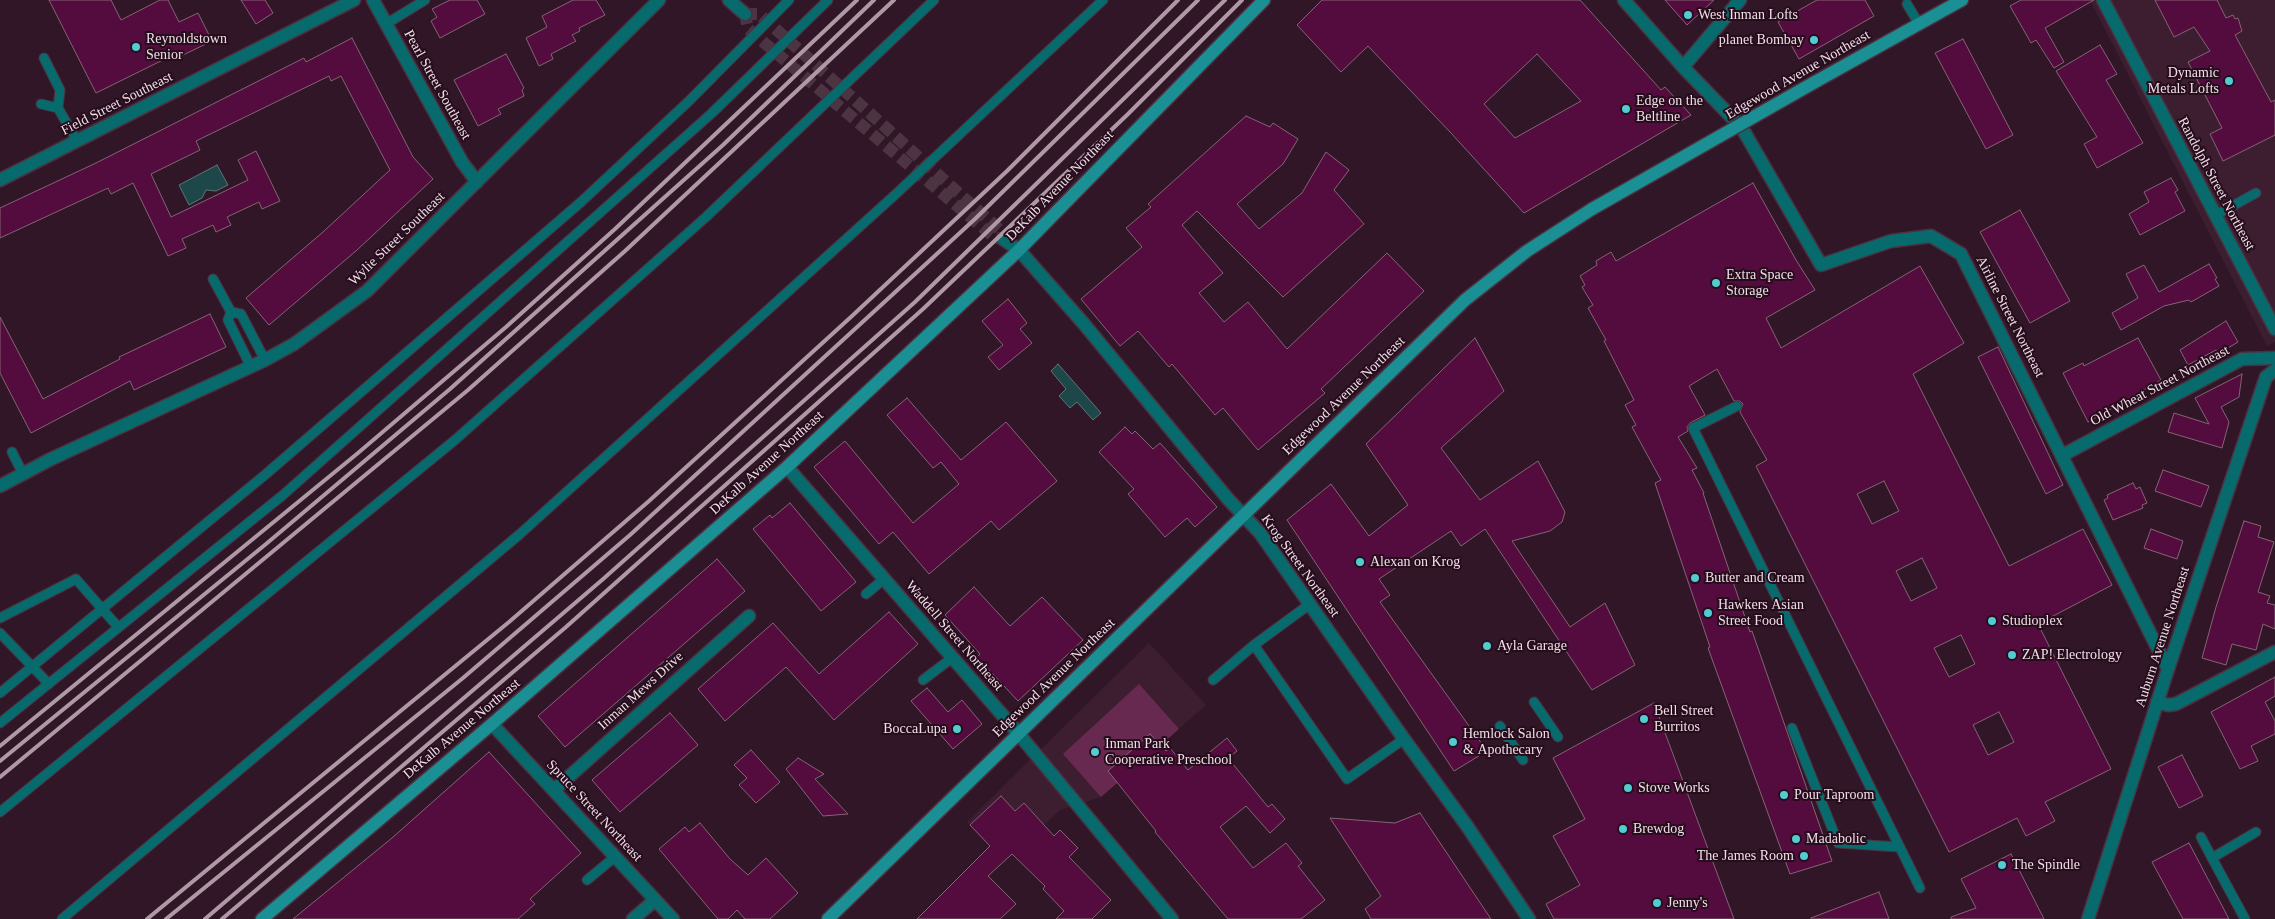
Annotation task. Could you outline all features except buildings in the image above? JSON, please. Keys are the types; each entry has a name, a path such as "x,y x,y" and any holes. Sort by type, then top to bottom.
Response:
{"main road":[{"name":"DeKalb Avenue Northeast","path":"262,919 492,724 787,467 1019,250 1264,0"},
{"name":"Edgewood Avenue Northeast","path":"828,919 1459,305 1527,251 1584,215 1955,2"}],"street":[{"name":"Field Street Southeast","path":"0,180 354,0"},
{"name":"Pearl Street Southeast","path":"374,0 462,162 477,182"},
{"name":"Wylie Street Southeast","path":"0,486 265,360 294,344 367,291 659,0"},
{"path":"729,0 745,14"},
{"path":"1624,0 1683,67 1740,0"},
{"name":"Randolph Street Northeast","path":"2104,0 2275,329"},
{"name":"Airline Street Northeast","path":"1683,67 1742,128 1821,265 1891,241 1931,236 1961,254 2063,455 2168,669"},
{"name":"Krog Street Northeast","path":"1003,239 1019,250 1084,324 1260,533 1467,826 1530,919"},
{"name":"Old Wheat Street Northeast","path":"2063,455 2242,358 2275,358"},
{"name":"Auburn Avenue Northeast","path":"2088,919 2157,702 2266,377 2275,370"},
{"name":"Waddell Street Northeast","path":"787,467 1018,733 1172,919"},
{"name":"Inman Mews Drive","path":"554,790 749,616"},
{"path":"2157,702 2168,705 2176,704 2275,652"},
{"name":"Spruce Street Northeast","path":"492,724 673,919"},
{"path":"633,919 656,900"}],"lane":[{"path":"386,24 425,0"},
{"path":"0,693 266,474 580,202 689,101 789,0"},
{"path":"0,723 305,475 712,113 828,0"},
{"path":"0,812 455,440 706,217 934,0"},
{"path":"62,919 520,534 897,193 1103,0"},
{"path":"1907,4 1919,24"},
{"path":"44,58 60,90 58,108 76,141"},
{"path":"41,104 58,108"},
{"path":"2216,215 2256,193"},
{"path":"213,279 231,312 228,320 251,367"},
{"path":"231,312 241,314 265,360"},
{"path":"1737,406 1693,428 1920,888"},
{"path":"12,452 23,474"},
{"path":"0,618 76,579 118,627"},
{"path":"866,594 884,579"},
{"path":"1214,680 1254,645 1310,604"},
{"path":"0,633 48,684"},
{"path":"1254,645 1348,779 1404,739"},
{"path":"923,680 952,658"},
{"path":"1534,702 1558,737"},
{"path":"1500,726 1523,760"},
{"path":"1792,728 1838,843 1899,848"},
{"path":"2212,858 2256,832"},
{"path":"2201,837 2245,919"},
{"path":"587,880 616,856"}],"shaded area":[{"path":"2090,0 2275,0 2275,342 2267,346"},
{"path":"217,165 228,185 216,191 206,190 202,198 189,205 179,185"},
{"path":"1058,364 1101,413 1093,420 1077,402 1070,408 1059,396 1066,389 1051,371"},
{"name":"Inman Park Cooperative Preschool","path":"1149,643 1206,705 1101,797 1060,810 1004,862 967,822"},
{"path":"1139,684 1179,729 1101,797 1063,754"}],"tunnel":[{"path":"745,14 759,14 1001,231 1003,239 995,238 748,29 745,14"}],"railway":[{"path":"0,746 358,453 506,327 615,229 857,0"},
{"path":"0,761 266,544 450,389 723,145 874,0"},
{"path":"0,777 468,390 625,251 894,0"},
{"path":"147,919 509,622 649,501 852,316 1007,171 1178,0"},
{"path":"166,919 463,678 630,535 975,219 1198,0"},
{"path":"205,919 602,580 915,302 1225,0"},
{"path":"222,919 566,627 923,309 1127,115 1242,0"}],"place":[{"name":"West Inman Lofts","path":"1688,15"},
{"name":"planet Bombay","path":"1814,40"},
{"name":"Reynoldstown Senior","path":"136,47"},
{"name":"Dynamic Metals Lofts","path":"2229,81"},
{"name":"Edge on the Beltline","path":"1626,109"},
{"name":"Extra Space Storage","path":"1716,283"},
{"name":"Alexan on Krog","path":"1360,562"},
{"name":"Butter and Cream","path":"1695,578"},
{"name":"Hawkers Asian Street Food","path":"1708,613"},
{"name":"Studioplex","path":"1992,621"},
{"name":"Ayla Garage","path":"1487,646"},
{"name":"ZAP! Electrology","path":"2012,655"},
{"name":"Bell Street Burritos","path":"1644,719"},
{"name":"BoccaLupa","path":"957,729"},
{"name":"Hemlock Salon & Apothecary","path":"1453,742"},
{"name":"Inman Park Cooperative Preschool","path":"1095,752"},
{"name":"Stove Works","path":"1628,788"},
{"name":"Pour Taproom","path":"1784,795"},
{"name":"Brewdog","path":"1623,829"},
{"name":"Madabolic","path":"1796,839"},
{"name":"The James Room","path":"1804,856"},
{"name":"The Spindle","path":"2002,865"},
{"name":"Jenny's","path":"1657,903"}]}
